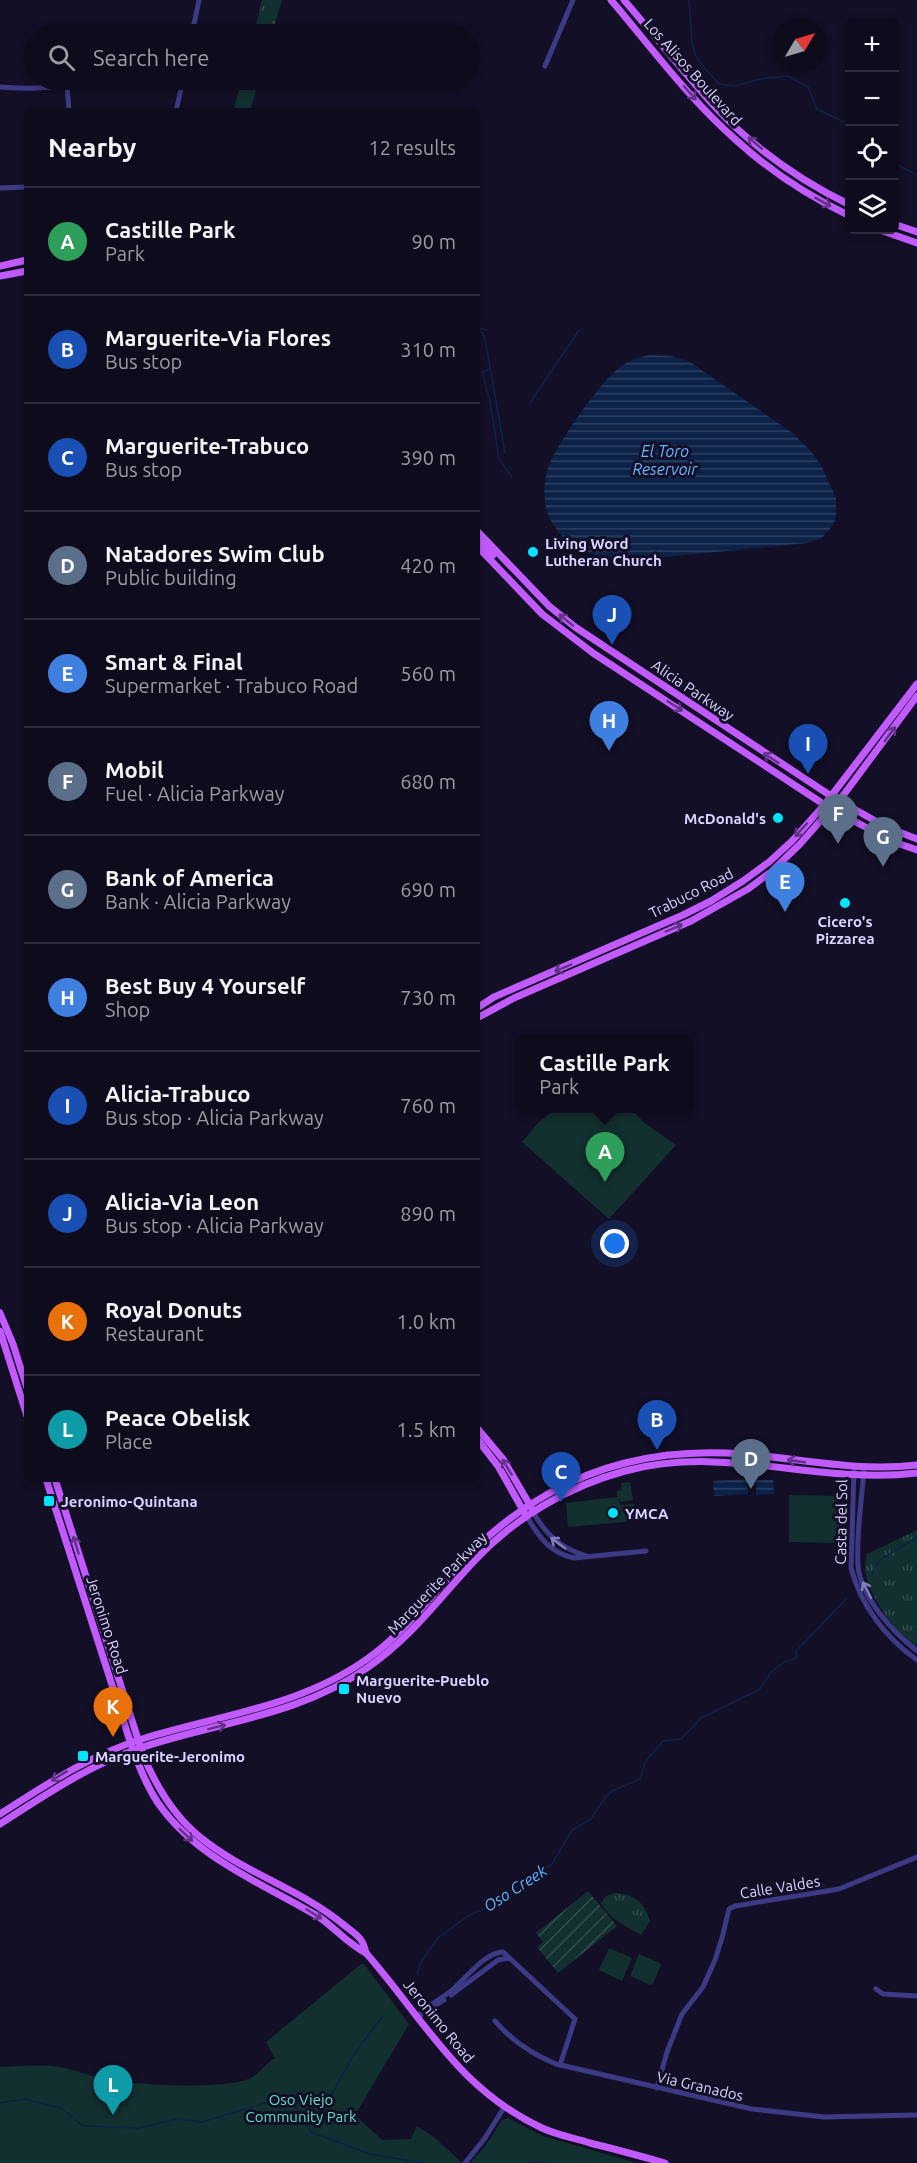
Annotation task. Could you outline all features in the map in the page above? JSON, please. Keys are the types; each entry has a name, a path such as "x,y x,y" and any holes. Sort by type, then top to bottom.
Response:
{"main road":[{"name":"Los Alisos Boulevard","path":"611,0 694,97 736,140 796,187 845,214"},
{"name":"Los Alisos Boulevard","path":"624,0 717,109 745,135 802,178 845,203"},
{"path":"899,226 917,232"},
{"path":"891,234 917,243"},
{"path":"0,266 24,261"},
{"path":"0,276 24,272"},
{"name":"Alicia Parkway","path":"480,534 549,606 575,627 831,796 886,827 917,840"},
{"path":"480,543 503,565 514,570"},
{"name":"Alicia Parkway","path":"480,547 542,614 577,641 831,809 894,842 917,850"},
{"path":"626,674 632,665"},
{"name":"Trabuco Road","path":"480,1006 494,997 719,897 769,862 792,841 825,804 917,684"},
{"name":"Trabuco Road","path":"480,1016 514,998 691,921 748,890 800,844 831,809 917,696"},
{"path":"0,1313 24,1379"},
{"path":"0,1331 24,1407"},
{"path":"480,1436 503,1459 528,1511"},
{"name":"Marguerite Parkway","path":"0,1814 75,1767 103,1753 278,1703 306,1693 359,1664 405,1633 482,1542 528,1511 605,1477 627,1470 682,1461 917,1473"},
{"name":"Marguerite Parkway","path":"864,1472 917,1465"},
{"name":"Jeronimo Road","path":"47,1482 136,1745 151,1775 178,1815 199,1836 221,1852 293,1891 335,1918 361,1939 366,1953 452,2062 505,2106 542,2128 558,2134 665,2163"},
{"name":"Jeronimo Road","path":"56,1482 136,1745"},
{"name":"Marguerite Parkway","path":"0,1824 72,1778 136,1745"}],"street":[{"path":"194,24 199,0"},
{"path":"545,66 573,0"},
{"path":"0,87 24,86"},
{"path":"67,90 69,108"},
{"path":"177,108 181,90"},
{"path":"0,188 24,187"},
{"name":"Casta del Sol","path":"853,1471 851,1568 855,1584 862,1599 887,1635 916,1656"},
{"name":"Casta del Sol","path":"864,1472 858,1568 866,1591 885,1620 916,1656"},
{"path":"528,1511 539,1536 553,1550 574,1558 646,1551"},
{"name":"Calle Valdes","path":"657,2088 682,2014 703,1987 715,1960 729,1909 735,1906 839,1890 917,1857"},
{"path":"417,2017 423,2010 453,1990 464,1977 501,1951 575,2019 560,2066"},
{"path":"417,2017 498,1960 508,1958"},
{"path":"481,1964 486,1970"},
{"path":"876,1989 883,1994 917,1996"},
{"name":"Via Granados","path":"495,2021 507,2035 530,2052 560,2066 745,2108 809,2115 917,2115"},
{"path":"465,2163 505,2106"}],"green space":[{"path":"262,0 282,0 275,24 256,24"},
{"path":"239,90 256,90 251,108 234,108"},
{"path":"550,1113 635,1113 643,1122 676,1145 609,1219 522,1142"},
{"path":"630,1482 633,1500 620,1502 618,1498 620,1505 634,1504 636,1521 568,1527 566,1503 617,1497 617,1491 622,1490 621,1483"},
{"path":"789,1495 839,1496 839,1543 789,1542"},
{"path":"917,1530 917,1644 914,1647 898,1632 876,1600 870,1589 865,1568 867,1554"},
{"path":"588,1891 617,1926 558,1973 537,1947 543,1942 536,1933"},
{"path":"615,1893 628,1895 642,1904 650,1921 641,1935 618,1922 604,1909 601,1903 606,1896"},
{"path":"609,1948 632,1958 622,1981 599,1970"},
{"path":"639,1954 661,1965 653,1984 650,1985 630,1976"},
{"name":"Oso Viejo Community Park","path":"361,1964 364,1964 409,2024 355,2115 382,2140 411,2139 417,2126 434,2137 462,2163 0,2163 0,2067 52,2066 109,2080 160,2085 239,2082 254,2076 275,2058 266,2042"},
{"path":"508,2118 543,2136 637,2163 470,2163 485,2146 502,2120"}],"water":[{"name":"El Toro Reservoir","path":"649,355 671,356 690,362 791,432 809,449 821,465 836,498 834,524 822,538 807,543 625,561 625,558 590,553 575,546 562,536 552,523 546,508 544,491 551,462 576,420 605,381 625,364"},
{"path":"747,1479 748,1494 714,1496 713,1481"},
{"path":"756,1480 773,1480 774,1494 756,1495"}],"waterway":[{"path":"688,0 694,51 702,65 719,84 735,86 760,79 788,76 808,87 817,109 845,123"},
{"path":"899,166 917,175"},
{"path":"480,328 487,330"},
{"path":"530,403 579,330"},
{"path":"480,331 486,344 505,453"},
{"path":"490,369 482,372 490,401 499,459 512,477"},
{"name":"Oso Creek","path":"872,1574 880,1560 917,1537"},
{"name":"Oso Creek","path":"417,1973 421,1962 438,1938 468,1916 502,1900 515,1888 552,1864 572,1830 591,1819 612,1791 640,1779 645,1762 663,1741 681,1739 701,1718 760,1689 771,1672 784,1662 796,1658 796,1651 847,1598"},
{"name":"Oso Creek","path":"0,2103 25,2099 61,2108 83,2126 138,2128 178,2119 202,2122 282,2098 310,2103 332,2094 354,2054 383,2016"},
{"path":"291,2100 311,2132 370,2154 423,2163"},
{"path":"530,2163 546,2163"}],"place":[{"name":"Living Word Lutheran Church","path":"533,552"},
{"name":"Alicia-Via Leon","path":"612,645"},
{"name":"Best Buy 4 Yourself","path":"609,751"},
{"name":"Alicia-Trabuco","path":"808,774"},
{"name":"McDonald's","path":"778,818"},
{"name":"Mobil","path":"838,844"},
{"name":"Bank of America","path":"883,867"},
{"name":"Cicero's Pizzarea","path":"845,903"},
{"name":"Smart & Final","path":"785,912"},
{"name":"Castille Park","path":"605,1182"},
{"name":"Marguerite-Via Flores","path":"657,1450"},
{"name":"Natadores Swim Club","path":"751,1489"},
{"name":"Jeronimo-Quintana","path":"49,1501"},
{"name":"Marguerite-Trabuco","path":"561,1502"},
{"name":"YMCA","path":"613,1513"},
{"name":"Marguerite-Pueblo Nuevo","path":"344,1689"},
{"name":"Royal Donuts","path":"113,1737"},
{"name":"Marguerite-Jeronimo","path":"83,1756"},
{"name":"Peace Obelisk","path":"113,2115"}]}
